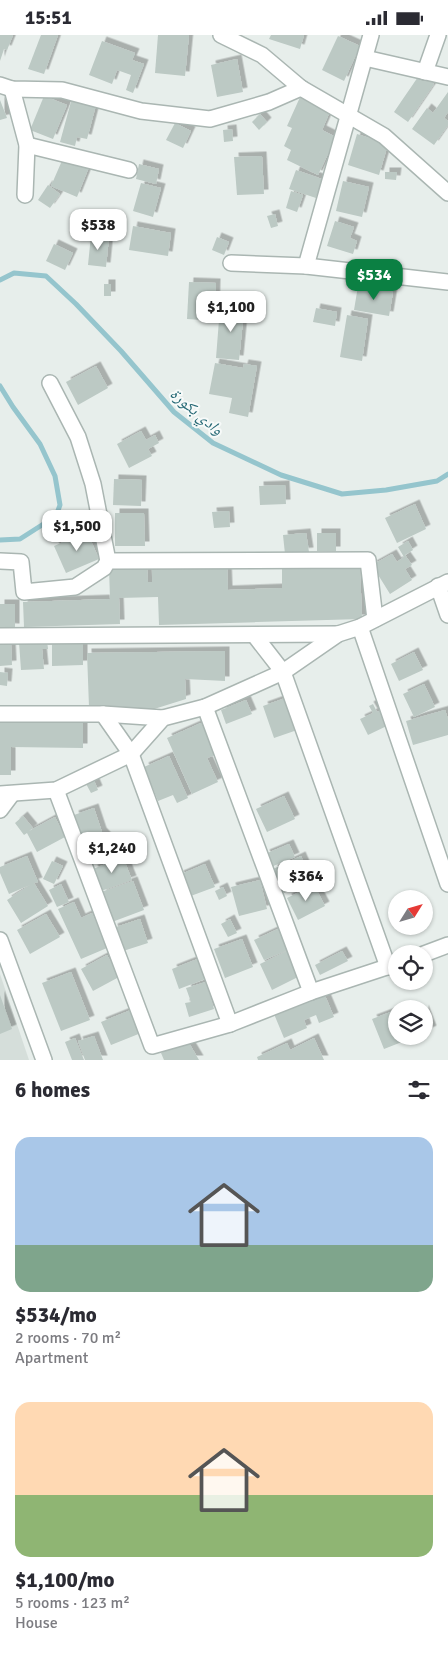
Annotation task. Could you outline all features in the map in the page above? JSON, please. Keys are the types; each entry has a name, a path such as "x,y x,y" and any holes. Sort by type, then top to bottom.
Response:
{"street":[{"path":"221,35 262,55 302,88 384,136 448,193"},
{"path":"306,266 371,35"},
{"path":"425,72 438,35"},
{"path":"365,58 448,77"},
{"path":"25,195 27,145 6,87 62,90 141,111 210,119 270,102 302,88"},
{"path":"27,145 129,170"},
{"path":"231,263 306,266 448,282"},
{"path":"0,561 21,562 24,592 75,587 104,567 108,561 93,484 78,437 50,383"},
{"path":"108,561 368,560 375,619"},
{"path":"0,714 103,714 163,718 205,707 283,672 338,635 360,627 443,584 448,615"},
{"path":"360,627 448,884"},
{"path":"0,636 338,635"},
{"path":"254,636 283,672 388,954"},
{"path":"205,707 311,992"},
{"path":"103,714 131,754 230,1024"},
{"path":"0,810 4,798 56,791 131,754 163,718"},
{"path":"56,791 152,1046 230,1024 311,992 388,966"},
{"path":"0,940 44,1060"},
{"path":"433,951 448,945"}],"shaded area":[{"path":"0,974 29,1060 0,1060"}],"building":[{"path":"0,35 13,35 7,50 4,49 0,61"},
{"path":"41,35 58,35 44,74 28,69"},
{"path":"158,35 189,35 185,76 155,73"},
{"path":"271,35 304,35 300,49 269,39"},
{"path":"338,36 360,46 344,81 322,70"},
{"path":"102,41 135,53 132,60 144,64 133,93 126,90 131,75 117,70 112,84 89,75"},
{"path":"237,59 243,92 217,97 211,65"},
{"path":"420,74 434,84 408,122 394,112"},
{"path":"448,92 448,112 444,118 448,121 448,125 434,145 412,129 427,108 433,113"},
{"path":"301,95 331,109 322,130 336,137 318,175 287,160 291,150 284,146 292,128 287,126"},
{"path":"44,96 67,105 53,139 30,130"},
{"path":"72,98 96,105 87,139 77,137 75,146 60,142"},
{"path":"0,100 7,118 0,120"},
{"path":"260,114 267,122 259,130 252,122"},
{"path":"175,123 191,131 183,148 166,140"},
{"path":"232,129 233,141 224,142 223,130"},
{"path":"357,134 388,144 379,175 348,165"},
{"path":"64,156 89,167 77,197 51,186"},
{"path":"262,156 264,194 237,195 234,157"},
{"path":"139,164 159,169 156,184 136,179"},
{"path":"296,170 322,179 316,198 289,189"},
{"path":"385,172 397,172 396,180 385,179"},
{"path":"343,181 369,187 362,217 336,211"},
{"path":"141,183 161,188 153,217 133,211"},
{"path":"48,185 60,194 50,208 38,200"},
{"path":"291,191 303,195 297,212 286,208"},
{"path":"275,214 278,226 271,228 267,216"},
{"path":"335,221 354,227 350,238 357,241 353,254 327,246"},
{"path":"133,226 171,233 168,256 129,250"},
{"path":"91,235 109,237 106,267 88,265"},
{"path":"217,237 229,242 224,255 212,250"},
{"path":"54,244 73,253 65,270 46,261"},
{"path":"189,282 216,283 215,321 187,319"},
{"path":"104,284 111,284 111,296 104,296"},
{"path":"358,286 393,292 389,316 354,310"},
{"path":"233,300 245,301 239,360 216,358 219,320 226,321 226,313 232,314"},
{"path":"316,308 337,312 335,326 313,322"},
{"path":"347,315 368,319 362,361 340,357"},
{"path":"215,363 243,368 244,364 257,366 248,417 229,413 232,398 209,394"},
{"path":"96,366 108,388 78,405 66,382"},
{"path":"141,431 146,440 155,435 159,443 148,449 152,456 129,468 117,444"},
{"path":"114,479 142,480 141,506 113,505"},
{"path":"285,485 286,504 260,505 259,486"},
{"path":"415,504 426,529 397,543 385,518"},
{"path":"229,511 230,527 214,528 212,512"},
{"path":"115,513 144,513 145,546 115,546"},
{"path":"87,532 99,559 66,573 54,546"},
{"path":"306,533 309,552 285,554 283,535"},
{"path":"317,533 336,533 336,551 317,551"},
{"path":"408,541 413,550 405,555 412,565 405,569 412,580 390,594 372,565 392,554 397,562 404,557 398,547"},
{"path":"227,564 228,590 282,588 282,568 360,566 362,619 159,625 158,597 119,598 120,624 24,627 23,602 110,599 109,567 147,566 148,582 152,582 152,567"},
{"path":"0,604 15,604 15,628 0,627"},
{"path":"47,640 48,649 42,649 44,669 21,670 19,642"},
{"path":"52,640 83,640 83,665 52,666"},
{"path":"11,644 12,665 0,666 0,645"},
{"path":"225,651 225,681 185,679 186,699 151,710 89,707 87,653"},
{"path":"414,652 423,670 399,681 391,664"},
{"path":"0,672 8,673 7,686 0,685"},
{"path":"424,684 435,707 414,717 403,694"},
{"path":"291,696 303,728 274,738 263,706"},
{"path":"246,700 252,714 226,724 221,710"},
{"path":"373,704 377,712 385,708 393,723 368,735 360,719 373,713 369,706"},
{"path":"445,710 448,719 448,735 413,745 406,721"},
{"path":"0,717 83,717 83,748 11,747 11,775 0,775"},
{"path":"201,723 215,755 207,758 218,782 192,794 167,738"},
{"path":"169,756 188,798 177,803 173,795 158,801 144,767"},
{"path":"93,778 98,790 91,793 85,782"},
{"path":"284,796 295,819 267,832 256,809"},
{"path":"94,808 102,832 115,846 97,862 82,846 93,835 82,839 74,815"},
{"path":"23,816 33,828 29,831 55,817 65,837 37,852 27,833 24,835 15,823"},
{"path":"289,844 295,857 271,867 265,854"},
{"path":"27,856 38,882 34,883 48,906 21,923 7,900 30,885 9,894 0,873 0,867"},
{"path":"301,856 312,881 284,893 273,869"},
{"path":"123,857 132,880 101,891 93,869"},
{"path":"52,861 63,866 54,884 43,879"},
{"path":"205,864 215,887 188,897 179,875"},
{"path":"260,880 267,909 239,916 231,887"},
{"path":"133,881 144,910 112,922 101,892"},
{"path":"61,884 69,902 57,907 49,890"},
{"path":"314,885 325,906 298,920 287,898"},
{"path":"223,887 227,896 219,900 215,891"},
{"path":"74,902 81,918 92,913 107,948 81,959 58,909"},
{"path":"46,914 60,937 30,954 17,930"},
{"path":"140,919 148,943 120,952 113,928"},
{"path":"230,919 237,933 228,937 221,924"},
{"path":"280,928 290,949 264,960 254,940"},
{"path":"242,939 253,967 225,978 214,949"},
{"path":"289,950 302,975 272,990 260,964"},
{"path":"342,951 348,961 320,975 315,965"},
{"path":"107,955 119,977 93,991 81,969"},
{"path":"200,958 208,978 179,989 172,969"},
{"path":"71,972 90,1020 61,1031 42,983"},
{"path":"206,982 214,1009 189,1017 185,1003 191,1002 186,988"},
{"path":"324,993 334,1017 319,1023 316,1015 304,1020 307,1028 284,1038 274,1014"},
{"path":"0,995 12,1029 0,1034"},
{"path":"131,1010 141,1033 111,1045 101,1022"},
{"path":"388,1013 388,1045 394,1045 384,1049 372,1019"},
{"path":"94,1036 103,1060 85,1060 78,1041"},
{"path":"75,1038 84,1060 72,1060 65,1042"},
{"path":"186,1038 199,1060 164,1060 161,1053"},
{"path":"314,1038 324,1060 258,1060 257,1057 287,1043 290,1050"}],"waterway":[{"name":"وادي بكورة","path":"0,280 14,273 46,276 121,351 174,412 213,443 281,475 342,494 386,490 437,481 448,474"},
{"name":"وادي بكورة","path":"0,386 40,444 55,476 60,505 56,516 20,539 0,540"}]}
